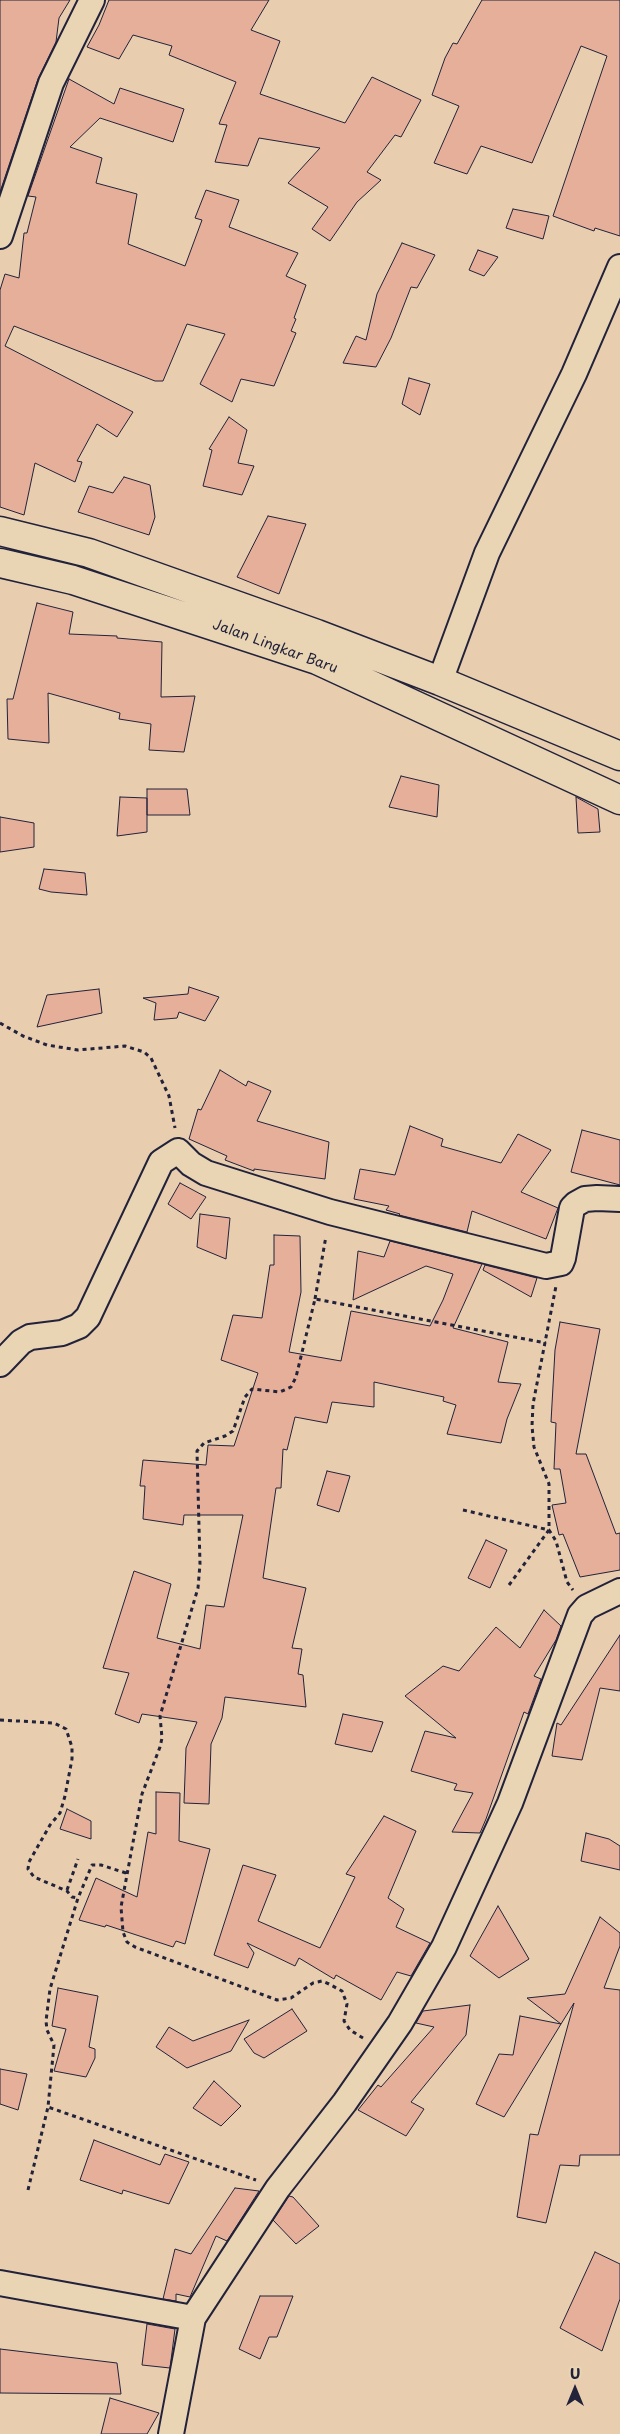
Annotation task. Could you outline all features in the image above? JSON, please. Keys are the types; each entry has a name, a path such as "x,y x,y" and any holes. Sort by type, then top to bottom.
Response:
{"highway":[{"name":"Jalan Lingkar Baru","path":"0,531 89,553 440,681 620,756"},
{"name":"Jalan Lingkar Baru","path":"0,563 73,580 317,660 620,800"}],"street":[{"path":"0,236 51,82 92,0"},
{"path":"440,681 487,552 574,374 620,267"},
{"path":"0,1364 20,1342 30,1337 62,1333 79,1326 88,1317 161,1162 178,1151 191,1164 206,1173 330,1212 532,1264 554,1266 561,1262 572,1208 585,1200 620,1200"},
{"path":"171,2434 193,2318 278,2188 345,2102 381,2050 444,1947 510,1804 580,1615 587,1607 620,1591"},
{"path":"0,2283 193,2318"}],"path":[{"path":"0,1023 23,1036 47,1045 78,1050 125,1046 144,1052 151,1058 169,1096 178,1151"},
{"path":"330,1212 315,1299 296,1377 291,1387 280,1392 252,1389 244,1397 233,1431 225,1436 204,1443 197,1451 200,1564 198,1588 160,1716 162,1738 142,1794 120,1907 120,1921 127,1942 158,1956 277,2000 291,1998 313,1983 322,1981 329,1984 342,1991 346,1998 344,2020 350,2030 381,2050"},
{"path":"561,1262 533,1404 532,1426 534,1446 549,1484 549,1530 556,1541 567,1582 587,1607"},
{"path":"315,1299 546,1343"},
{"path":"463,1510 549,1530"},
{"path":"509,1585 549,1530"},
{"path":"0,1720 54,1723 66,1729 72,1747 72,1758 65,1796 60,1813 50,1825 29,1862 28,1869 34,1877 67,1890 72,1897 78,1898"},
{"path":"67,1890 78,1859"},
{"path":"28,2190 48,2107 54,2045 47,2030 46,2020 50,1989 78,1898 92,1864 101,1864 126,1873"},
{"path":"48,2107 278,2188"}],"building":[{"path":"0,0 70,0 59,18 56,42 38,79 0,192"},
{"path":"109,0 269,0 251,30 280,41 260,94 345,123 372,77 421,100 401,137 395,135 367,172 381,180 357,202 330,241 312,229 328,207 288,183 320,148 259,138 248,166 215,162 227,125 219,124 236,82 169,55 172,46 133,35 119,59 87,47 99,25"},
{"path":"482,0 620,0 620,236 595,228 594,231 553,216 607,56 581,46 532,163 481,146 467,174 434,163 459,106 432,95 445,58 453,43 457,44"},
{"path":"69,79 114,104 120,88 184,109 173,142 100,118 70,147 102,158 96,183 137,194 128,244 185,266 202,220 195,218 206,190 239,200 229,227 298,253 286,276 306,285 291,331 296,333 274,386 241,379 232,402 200,384 225,334 187,324 163,381 155,381 14,326 5,346 133,412 117,437 97,424 77,461 82,462 75,482 35,463 24,515 0,507 0,290 5,274 19,278 24,233 27,233 36,197 28,196"},
{"path":"513,209 549,216 543,239 506,228"},
{"path":"402,243 435,255 417,288 411,287 391,338 376,367 343,363 356,336 366,340 377,294"},
{"path":"478,250 498,257 484,276 469,270"},
{"path":"409,378 430,384 420,415 402,404"},
{"path":"229,417 247,430 238,463 254,466 242,495 203,486 212,450 209,449"},
{"path":"124,477 150,485 155,517 149,535 78,512 89,486 113,493"},
{"path":"268,516 306,524 279,594 237,577"},
{"path":"37,603 73,612 69,634 117,636 117,638 162,642 161,697 195,696 184,752 149,750 151,724 119,719 120,713 48,693 49,743 8,739 7,699 13,699"},
{"path":"401,776 439,785 437,817 389,807"},
{"path":"147,789 187,789 190,815 147,815"},
{"path":"120,797 147,798 147,832 117,836"},
{"path":"576,797 598,809 600,832 578,833"},
{"path":"0,817 34,823 34,847 0,852"},
{"path":"44,869 85,873 87,895 39,889"},
{"path":"189,987 219,997 205,1021 179,1012 177,1018 154,1020 156,1003 143,998 188,994"},
{"path":"99,989 102,1013 37,1027 47,995"},
{"path":"220,1070 246,1086 248,1081 271,1091 257,1121 329,1142 325,1179 254,1169 254,1171 225,1160 227,1156 189,1139 198,1109 201,1110"},
{"path":"410,1126 443,1139 441,1146 501,1163 518,1134 551,1150 521,1192 558,1208 546,1239 472,1211 467,1232 399,1215 386,1210 389,1206 354,1199 360,1169 395,1175"},
{"path":"582,1130 620,1140 620,1185 571,1172"},
{"path":"180,1183 206,1197 191,1219 168,1204"},
{"path":"200,1214 230,1218 226,1259 197,1247"},
{"path":"274,1235 300,1236 301,1292 289,1352 341,1361 351,1311 430,1326 453,1274 426,1266 353,1300 358,1251 384,1257 390,1241 482,1264 453,1328 508,1342 498,1382 521,1384 507,1419 501,1443 447,1434 456,1405 443,1401 444,1397 374,1382 374,1407 332,1402 327,1423 295,1417 287,1450 283,1449 281,1488 276,1488 263,1578 306,1588 292,1648 302,1649 298,1674 303,1675 306,1707 225,1697 222,1718 211,1744 209,1804 184,1803 186,1748 197,1722 142,1714 139,1723 115,1714 129,1673 103,1668 134,1571 171,1584 157,1638 200,1649 206,1605 224,1607 243,1515 184,1515 183,1525 143,1519 145,1486 140,1486 143,1460 206,1465 208,1445 234,1446 258,1373 221,1360 233,1315 262,1318 270,1265 274,1265"},
{"path":"485,1265 537,1278 531,1297 483,1270"},
{"path":"560,1322 600,1329 576,1454 586,1454 616,1534 620,1533 620,1570 580,1577 563,1534 559,1535 552,1505 566,1503 560,1469 554,1469 556,1423 551,1422 555,1350"},
{"path":"327,1471 350,1476 339,1512 317,1505"},
{"path":"486,1540 507,1550 490,1588 468,1578"},
{"path":"544,1610 561,1626 556,1640 534,1676 541,1679 528,1714 524,1712 486,1819 480,1833 452,1832 473,1793 454,1790 457,1784 411,1771 425,1731 456,1738 405,1696 443,1666 459,1671 496,1627 520,1648"},
{"path":"620,1635 620,1691 600,1688 582,1760 552,1756 557,1723 561,1725"},
{"path":"343,1714 383,1722 372,1752 335,1744"},
{"path":"156,1792 180,1793 179,1841 210,1849 185,1944 176,1941 173,1947 106,1925 105,1927 79,1920 96,1878 137,1897 148,1832 156,1834"},
{"path":"67,1809 91,1821 91,1839 60,1829"},
{"path":"384,1816 416,1831 388,1898 404,1909 396,1927 430,1943 411,1976 397,1972 381,2000 336,1975 334,1979 299,1958 295,1966 247,1943 254,1953 248,1968 214,1955 243,1865 276,1875 258,1921 320,1948 355,1877 346,1874"},
{"path":"586,1833 609,1839 620,1846 620,1870 581,1861"},
{"path":"498,1906 529,1959 499,1978 470,1956"},
{"path":"600,1917 620,1933 620,1946 604,1988 620,1990 620,2155 580,2155 579,2166 560,2165 546,2223 517,2217 530,2134 538,2135 574,2003 561,2024 527,1998 565,1994"},
{"path":"58,1988 98,1996 89,2047 95,2049 95,2058 86,2077 54,2071 66,2029 52,2026"},
{"path":"470,2005 466,2035 411,2102 424,2109 406,2136 358,2110 378,2085 381,2087 434,2027 416,2023 423,2011"},
{"path":"292,2009 307,2031 264,2058 254,2053 244,2039"},
{"path":"520,2016 561,2024 504,2117 476,2104 499,2054 513,2055"},
{"path":"249,2020 231,2051 187,2068 156,2047 169,2027 193,2041"},
{"path":"0,2069 27,2074 18,2110 0,2104"},
{"path":"214,2081 241,2106 221,2126 193,2108"},
{"path":"94,2140 160,2165 165,2154 189,2162 169,2204 123,2190 122,2194 80,2180"},
{"path":"235,2188 259,2191 227,2241 216,2236 190,2297 176,2294 176,2301 163,2299 175,2249 191,2254"},
{"path":"289,2196 293,2197 319,2226 296,2244 273,2220"},
{"path":"595,2252 620,2264 620,2299 602,2351 560,2328"},
{"path":"260,2296 293,2296 277,2337 269,2337 260,2359 239,2349"},
{"path":"147,2324 175,2329 170,2368 142,2365"},
{"path":"0,2349 117,2363 121,2394 0,2393"},
{"path":"110,2398 159,2413 147,2434 101,2434"}]}
